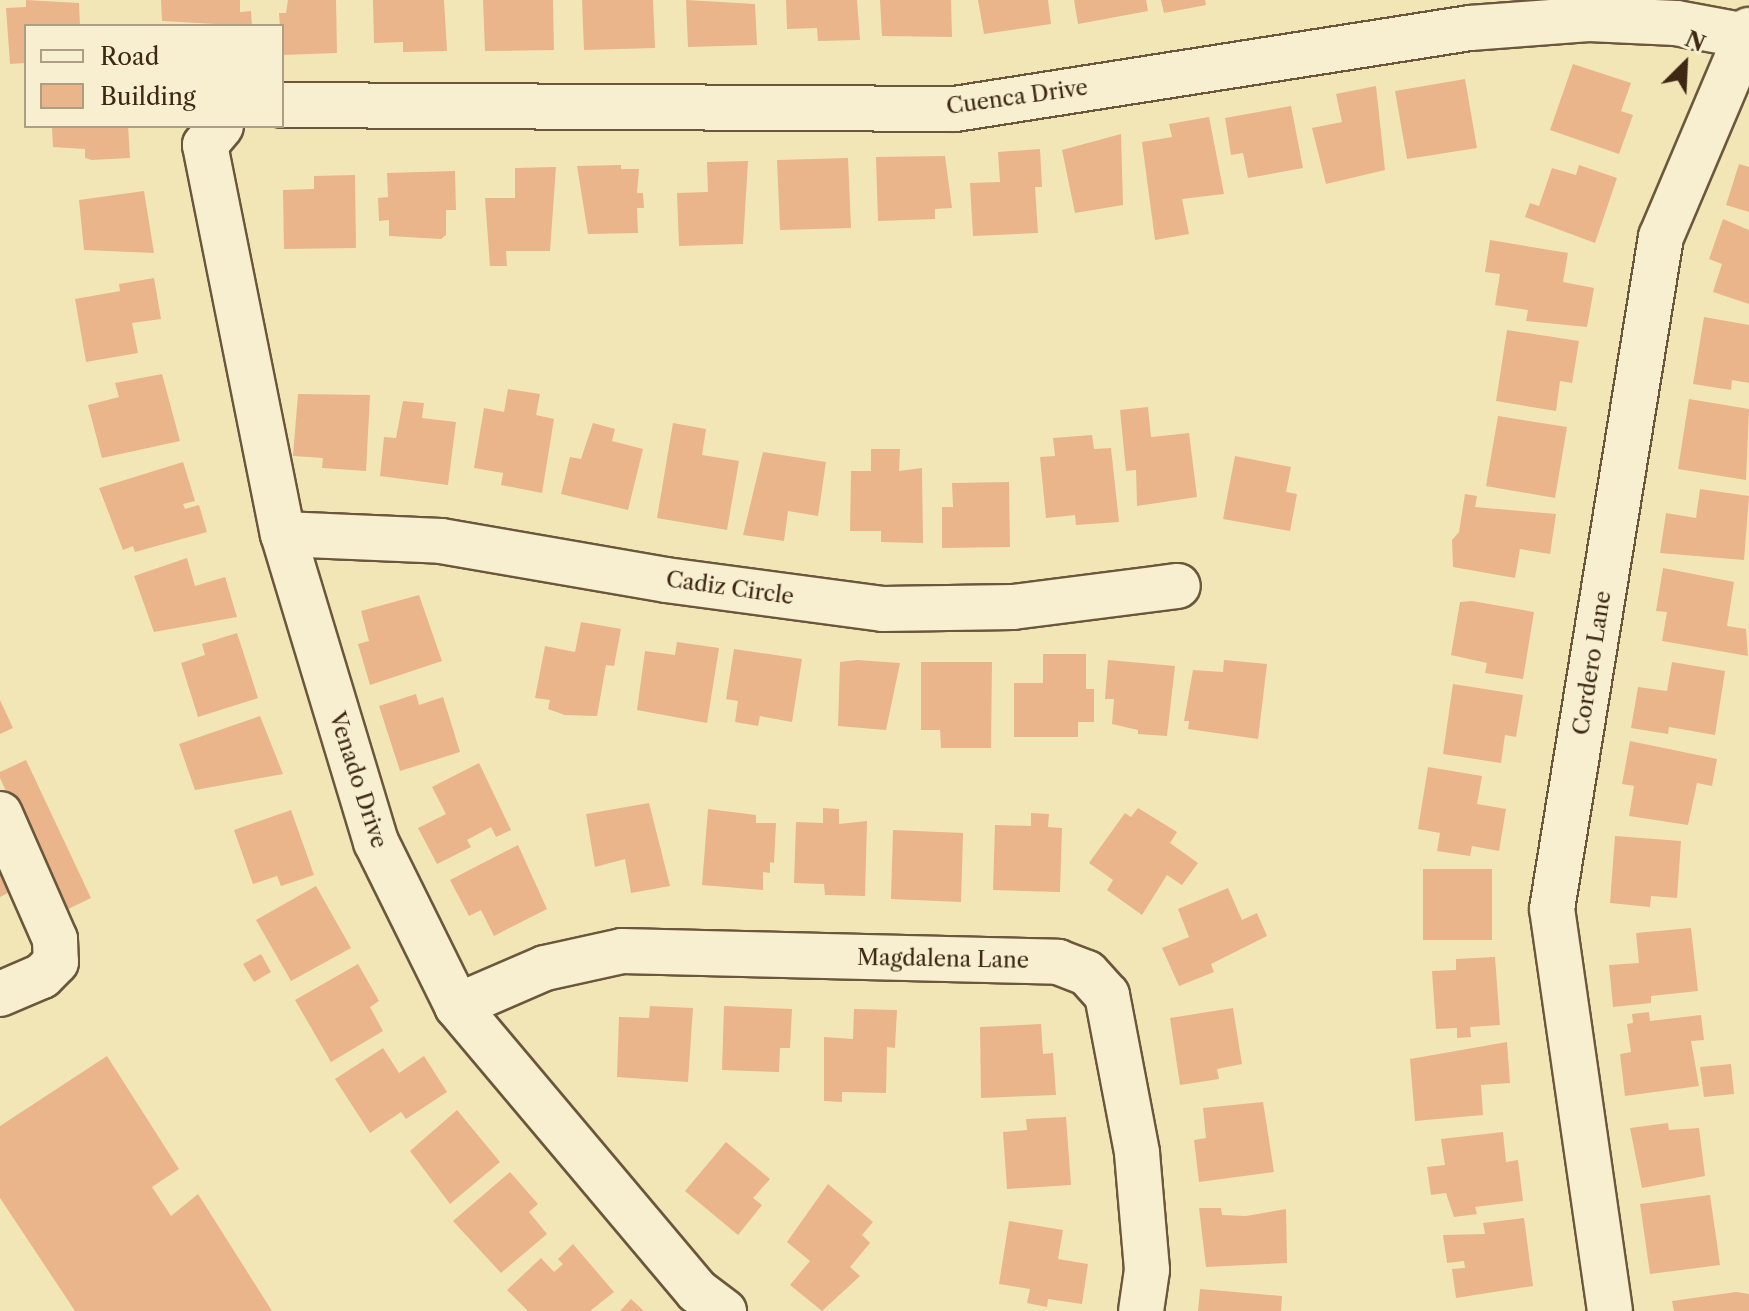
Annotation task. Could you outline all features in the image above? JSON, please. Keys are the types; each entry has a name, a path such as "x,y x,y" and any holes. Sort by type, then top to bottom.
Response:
{"street":[{"name":"Cuenca Drive","path":"284,105 955,109 1469,14 1676,23 1748,33"},
{"name":"Cordero Lane","path":"1610,1311 1552,909 1661,237 1748,33"},
{"name":"Venado Drive","path":"213,135 283,534 376,842 457,1006 697,1291 724,1311"},
{"name":"Cadiz Circle","path":"283,534 441,541 666,580 883,609 1013,607 1178,586"},
{"path":"0,814 55,939 56,962 42,976 0,994"},
{"name":"Magdalena Lane","path":"457,1006 545,968 622,951 1058,962 1087,973 1107,995 1137,1153 1147,1270 1141,1311"}],"building":[{"path":"26,0 79,3 80,24 24,24 24,63 10,64 6,8 26,7"},
{"path":"161,0 240,0 240,12 251,11 252,24 216,24 162,21"},
{"path":"288,0 336,0 337,53 284,55 284,24 280,24 279,13 286,13"},
{"path":"373,0 444,0 447,51 403,52 403,42 374,43"},
{"path":"483,0 553,0 554,50 485,51"},
{"path":"582,0 653,0 655,48 584,50"},
{"path":"686,0 755,4 757,45 688,47"},
{"path":"786,0 857,0 860,40 818,41 817,28 787,29"},
{"path":"880,0 951,0 952,37 882,36"},
{"path":"978,0 1048,0 1051,24 984,34"},
{"path":"1074,0 1146,0 1148,11 1078,24"},
{"path":"1161,0 1205,0 1206,5 1164,13"},
{"path":"1573,64 1631,83 1621,111 1633,115 1619,154 1550,130"},
{"path":"1465,79 1477,148 1407,159 1395,91"},
{"path":"1376,86 1385,170 1326,184 1312,128 1342,122 1336,94"},
{"path":"1291,106 1303,168 1248,178 1243,153 1231,155 1225,118"},
{"path":"1209,117 1224,194 1182,199 1189,234 1155,240 1142,142 1172,137 1169,124"},
{"path":"52,128 128,128 130,158 92,160 85,158 85,149 53,147"},
{"path":"1121,134 1123,205 1075,213 1062,150"},
{"path":"1040,149 1042,187 1035,187 1038,233 973,236 970,183 1000,182 998,152"},
{"path":"945,156 952,208 935,209 935,219 878,221 876,157"},
{"path":"848,158 851,228 780,230 777,160"},
{"path":"748,161 743,244 679,246 677,193 708,192 707,162"},
{"path":"1739,164 1749,167 1749,212 1726,205"},
{"path":"621,165 621,169 639,169 637,193 643,193 644,208 637,208 638,233 588,234 577,166"},
{"path":"1579,165 1617,178 1595,243 1525,217 1530,203 1539,206 1552,168 1576,175"},
{"path":"556,167 550,251 506,251 507,266 490,266 485,198 515,198 515,168"},
{"path":"455,171 456,210 446,210 446,235 441,239 389,236 389,220 379,221 378,198 388,197 387,173"},
{"path":"355,175 356,248 284,249 283,190 314,189 314,176"},
{"path":"144,191 154,253 84,250 79,200"},
{"path":"1723,219 1749,230 1749,304 1713,292 1722,264 1709,259"},
{"path":"1490,240 1568,253 1563,282 1594,288 1587,327 1526,321 1528,310 1495,305 1500,274 1485,272"},
{"path":"154,278 161,319 132,323 138,353 86,362 75,299 120,291 119,284"},
{"path":"1704,317 1749,325 1749,383 1732,380 1731,390 1693,384"},
{"path":"1507,330 1579,341 1572,383 1560,381 1556,411 1496,401"},
{"path":"162,374 180,441 102,458 88,405 119,397 115,383"},
{"path":"508,389 540,394 536,415 554,419 542,493 501,485 503,473 474,468 484,408 504,412"},
{"path":"298,394 370,395 366,471 322,468 323,458 293,456"},
{"path":"1689,399 1749,409 1746,480 1678,469"},
{"path":"403,401 424,403 422,418 456,422 448,485 380,476 384,437 396,438"},
{"path":"1148,407 1151,437 1189,433 1197,497 1137,506 1136,470 1126,471 1120,410"},
{"path":"1498,416 1567,427 1555,498 1486,486"},
{"path":"593,423 615,429 612,441 643,449 628,510 561,494 570,457 581,459"},
{"path":"673,423 706,429 702,455 739,461 727,530 657,518"},
{"path":"1092,435 1094,449 1111,448 1119,522 1076,525 1075,515 1046,518 1040,457 1055,456 1053,438"},
{"path":"871,449 900,449 899,471 922,468 923,543 881,542 881,531 850,531 851,471 871,471"},
{"path":"763,452 826,462 818,516 788,511 784,541 743,535"},
{"path":"1235,456 1291,467 1286,492 1297,494 1290,531 1223,519"},
{"path":"183,462 195,501 183,504 185,509 199,505 207,532 135,552 133,546 123,550 99,488"},
{"path":"1009,482 1010,547 942,548 942,507 953,507 952,483"},
{"path":"1700,489 1749,496 1744,560 1660,553 1666,513 1696,518"},
{"path":"1465,494 1477,496 1475,507 1556,514 1550,554 1520,549 1515,578 1453,567 1452,540 1459,532"},
{"path":"187,558 195,586 225,577 237,617 154,632 134,576"},
{"path":"1663,568 1734,582 1727,626 1746,629 1748,656 1662,641 1667,612 1656,611"},
{"path":"419,595 442,661 370,685 358,644 369,641 361,611"},
{"path":"1472,601 1534,612 1523,679 1485,673 1487,663 1451,655 1460,602"},
{"path":"581,622 621,629 614,666 606,665 597,716 565,715 548,709 550,700 535,698 545,646 575,652"},
{"path":"237,633 258,698 198,717 181,663 205,655 202,644"},
{"path":"677,642 719,648 707,723 637,710 645,651 675,655"},
{"path":"734,649 802,659 792,722 760,716 758,726 735,722 738,701 726,699"},
{"path":"1043,654 1086,654 1086,689 1094,689 1094,722 1078,722 1078,737 1014,737 1014,683 1043,683"},
{"path":"1108,660 1175,666 1167,736 1138,734 1138,730 1112,724 1114,699 1105,699"},
{"path":"1224,660 1267,664 1258,739 1188,729 1189,721 1184,721 1193,670 1223,672"},
{"path":"840,662 900,663 886,730 838,726"},
{"path":"921,662 992,662 991,748 941,748 940,730 921,730"},
{"path":"1672,662 1725,671 1715,735 1669,727 1668,734 1631,728 1638,687 1667,691"},
{"path":"1453,684 1523,695 1516,737 1505,735 1501,763 1443,754"},
{"path":"416,694 419,705 443,697 460,752 400,771 379,706"},
{"path":"0,700 13,728 0,734"},
{"path":"260,716 283,774 195,790 179,744"},
{"path":"1630,741 1717,759 1712,786 1697,783 1688,825 1629,816 1634,786 1622,784"},
{"path":"26,760 91,898 62,912 0,778 0,772"},
{"path":"479,763 511,830 496,837 491,827 467,840 471,847 437,864 418,828 446,814 432,787"},
{"path":"1428,767 1482,776 1477,804 1506,809 1499,851 1472,846 1470,856 1437,851 1440,833 1418,829"},
{"path":"649,803 670,886 631,893 625,859 595,867 586,814"},
{"path":"823,808 839,809 839,824 867,821 865,896 825,895 824,884 794,883 796,822 823,823"},
{"path":"1138,808 1177,832 1170,843 1198,863 1182,885 1167,875 1142,915 1107,890 1113,880 1089,863 1125,813 1131,817"},
{"path":"708,809 756,815 756,823 776,823 774,863 770,862 770,873 763,872 763,890 702,885"},
{"path":"291,810 314,875 281,886 277,876 253,884 234,830"},
{"path":"1031,813 1049,814 1048,827 1062,828 1060,892 993,890 995,825 1031,826"},
{"path":"893,830 963,833 961,902 891,899"},
{"path":"1615,836 1681,841 1677,898 1651,896 1650,907 1610,903"},
{"path":"518,845 547,909 494,936 481,910 469,916 450,880"},
{"path":"0,860 14,890 0,897"},
{"path":"1423,869 1492,869 1492,940 1423,940"},
{"path":"316,886 351,948 291,981 256,920"},
{"path":"1228,888 1242,920 1257,913 1267,936 1211,964 1214,972 1179,986 1162,948 1189,937 1178,909"},
{"path":"1691,928 1698,991 1651,996 1651,1003 1613,1007 1609,965 1639,963 1636,933"},
{"path":"261,954 271,972 254,982 243,964"},
{"path":"1495,957 1500,1025 1470,1027 1471,1037 1457,1038 1457,1028 1436,1029 1432,971 1456,970 1456,959"},
{"path":"358,964 379,1001 370,1007 383,1031 331,1062 295,1000"},
{"path":"650,1006 693,1008 688,1082 617,1077 619,1017 649,1018"},
{"path":"724,1006 792,1009 790,1048 780,1048 779,1072 722,1070"},
{"path":"1233,1008 1242,1064 1217,1069 1219,1079 1180,1085 1170,1018"},
{"path":"854,1009 897,1010 895,1048 887,1047 886,1093 842,1092 842,1102 824,1101 824,1037 853,1039"},
{"path":"1649,1012 1650,1021 1701,1015 1704,1040 1691,1041 1699,1086 1625,1096 1620,1054 1631,1052 1627,1024 1633,1023 1632,1014"},
{"path":"1041,1024 1043,1054 1053,1053 1056,1095 981,1098 980,1027"},
{"path":"1507,1042 1510,1083 1481,1085 1483,1115 1415,1121 1410,1059"},
{"path":"383,1048 399,1073 424,1056 447,1092 406,1119 401,1112 370,1133 335,1079"},
{"path":"107,1056 179,1169 152,1187 171,1216 198,1194 272,1311 75,1311 0,1198 0,1126"},
{"path":"1731,1064 1734,1094 1704,1097 1700,1067"},
{"path":"1263,1102 1274,1172 1199,1182 1194,1140 1206,1138 1203,1108"},
{"path":"457,1110 500,1162 450,1204 410,1151"},
{"path":"1066,1117 1071,1185 1007,1189 1003,1132 1027,1130 1026,1119"},
{"path":"1668,1123 1669,1130 1699,1128 1705,1176 1642,1188 1630,1128"},
{"path":"1503,1132 1506,1162 1518,1160 1523,1201 1475,1207 1477,1214 1454,1217 1446,1193 1431,1195 1427,1167 1445,1165 1441,1139"},
{"path":"726,1142 770,1179 753,1198 762,1205 738,1235 685,1191"},
{"path":"510,1172 538,1204 529,1212 547,1234 501,1273 453,1221"},
{"path":"828,1184 873,1222 862,1235 870,1243 850,1267 860,1276 822,1311 790,1285 810,1261 787,1242"},
{"path":"1710,1195 1720,1265 1650,1274 1640,1204"},
{"path":"1199,1208 1221,1208 1222,1215 1246,1216 1286,1209 1287,1263 1206,1267"},
{"path":"1524,1218 1533,1286 1456,1298 1452,1269 1465,1268 1464,1261 1447,1263 1443,1235 1485,1234 1483,1223"},
{"path":"1009,1221 1063,1230 1058,1259 1088,1264 1082,1304 1048,1299 1047,1307 1027,1303 1030,1289 999,1284"},
{"path":"573,1244 614,1292 590,1311 528,1311 507,1290 541,1258 554,1272 563,1264 558,1259"},
{"path":"1200,1289 1282,1296 1281,1311 1198,1311"},
{"path":"1736,1292 1749,1294 1749,1311 1674,1311 1672,1301"},
{"path":"631,1299 644,1311 620,1311"}]}
